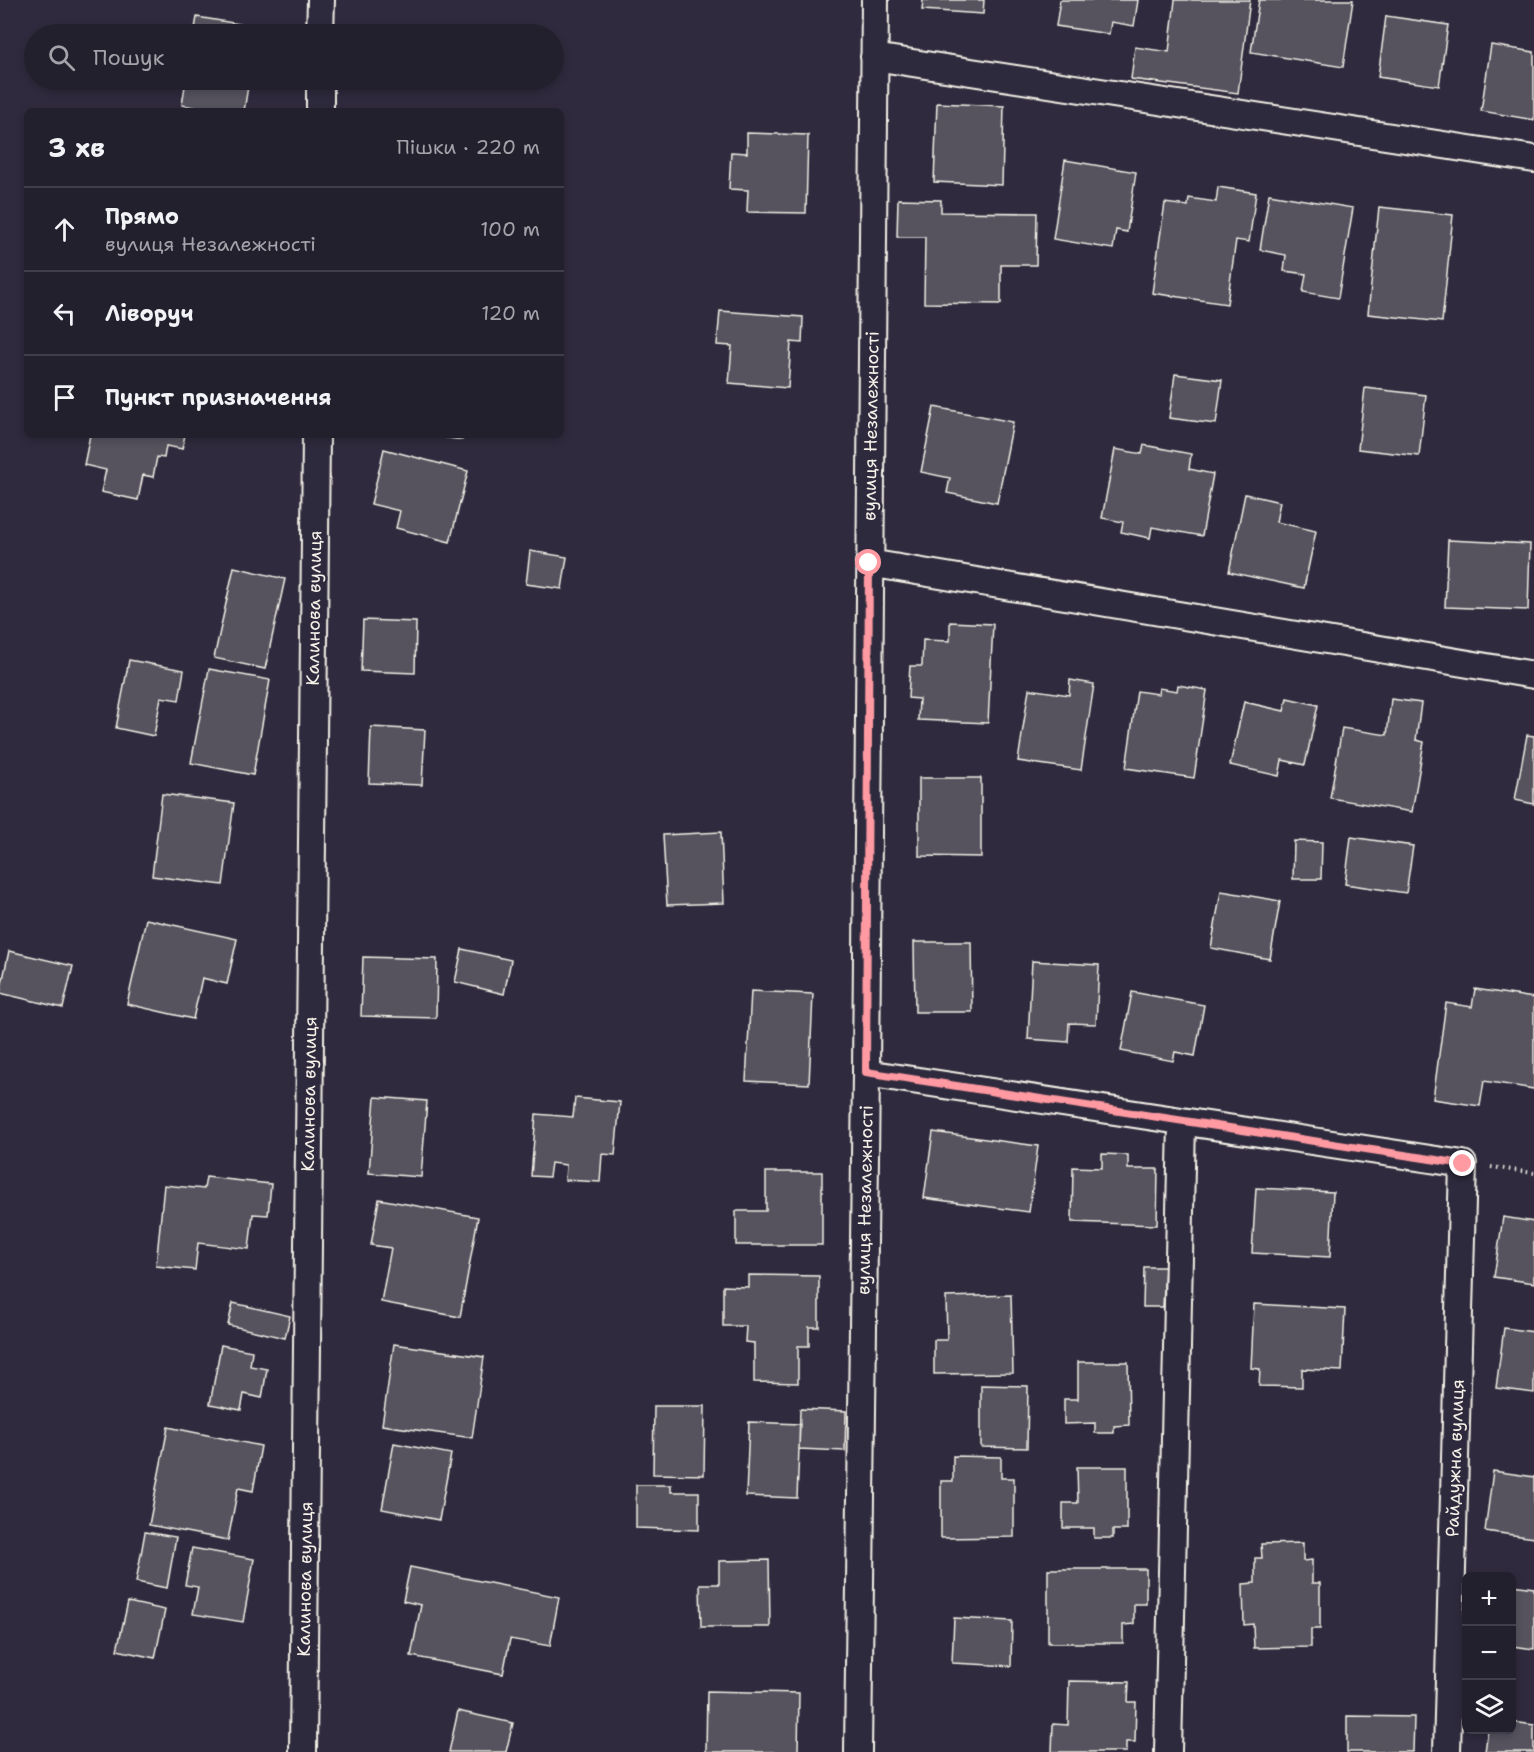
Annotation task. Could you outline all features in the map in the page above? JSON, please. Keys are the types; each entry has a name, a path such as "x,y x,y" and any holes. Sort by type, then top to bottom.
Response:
{"street":[{"path":"320,24 321,0"},
{"name":"вулиця Незалежності","path":"858,1752 875,0"},
{"path":"874,57 1534,159"},
{"path":"320,90 320,108"},
{"name":"Калинова вулиця","path":"303,1752 316,438"},
{"path":"869,563 1534,675"},
{"path":"866,1072 1463,1164"},
{"path":"1168,1752 1182,1122"},
{"name":"Райдужна вулиця","path":"1447,1752 1463,1164"}],"path":[{"path":"1463,1164 1534,1173"}],"building":[{"path":"923,0 984,0 983,14 922,10"},
{"path":"1060,0 1138,0 1134,26 1111,22 1109,34 1056,26"},
{"path":"1175,0 1250,0 1238,93 1131,79 1135,47 1169,52"},
{"path":"1259,0 1353,0 1343,67 1251,52"},
{"path":"1386,16 1448,25 1439,86 1378,77"},
{"path":"197,17 240,24 196,24"},
{"path":"1491,45 1534,52 1534,120 1481,111"},
{"path":"184,90 247,90 244,108 198,108 182,105"},
{"path":"937,103 1004,106 1002,185 934,182"},
{"path":"747,133 808,135 806,213 747,212 748,190 729,189 731,152 747,153"},
{"path":"1065,160 1136,172 1127,232 1116,230 1113,249 1053,239"},
{"path":"1218,187 1256,193 1249,242 1236,240 1227,304 1152,293 1165,203 1188,206 1189,198 1216,202"},
{"path":"1269,194 1353,208 1338,298 1303,292 1306,274 1284,271 1286,255 1260,250"},
{"path":"898,199 941,200 941,212 1037,213 1036,265 1001,265 1001,304 924,303 925,237 897,237"},
{"path":"1379,207 1453,215 1442,322 1368,314"},
{"path":"720,311 803,317 802,343 791,342 788,388 729,383 732,346 717,345"},
{"path":"1175,374 1222,380 1216,424 1169,418"},
{"path":"1365,388 1426,395 1419,456 1358,449"},
{"path":"934,407 1013,422 997,503 947,493 950,478 921,472"},
{"path":"89,438 184,438 182,449 166,446 164,458 157,457 153,477 143,475 138,500 101,492 106,470 84,465"},
{"path":"1144,445 1191,454 1189,469 1213,474 1202,536 1152,527 1150,538 1121,532 1123,522 1102,518 1115,449 1142,454"},
{"path":"384,449 468,471 450,542 396,528 400,511 371,504"},
{"path":"1245,494 1280,502 1276,522 1316,531 1304,588 1229,572"},
{"path":"1448,540 1530,544 1528,610 1445,607"},
{"path":"530,551 567,557 562,589 526,584"},
{"path":"234,567 285,579 265,669 214,658"},
{"path":"363,620 416,622 415,673 361,671"},
{"path":"950,622 993,624 988,723 918,720 919,699 908,698 910,666 922,666 923,640 950,641"},
{"path":"129,660 184,670 179,700 161,697 154,736 116,728"},
{"path":"209,669 270,680 253,775 191,763"},
{"path":"1070,680 1094,684 1081,770 1018,761 1029,689 1069,695"},
{"path":"1178,685 1207,690 1194,778 1126,768 1137,691 1158,694 1159,688 1177,691"},
{"path":"1287,698 1318,705 1305,765 1282,760 1279,776 1230,765 1244,702 1284,711"},
{"path":"1391,699 1421,703 1416,740 1424,742 1412,812 1330,798 1342,728 1387,735"},
{"path":"371,727 425,730 422,785 369,783"},
{"path":"1527,735 1534,736 1534,804 1515,800"},
{"path":"919,778 981,778 981,857 919,856"},
{"path":"162,794 234,803 223,885 152,876"},
{"path":"721,832 724,903 667,905 663,835"},
{"path":"1351,837 1413,846 1406,893 1345,884"},
{"path":"1294,841 1322,842 1321,879 1293,879"},
{"path":"1221,891 1280,901 1270,959 1211,948"},
{"path":"146,919 237,939 227,984 202,978 193,1019 127,1004"},
{"path":"914,942 971,942 972,1012 915,1012"},
{"path":"462,949 511,960 504,994 455,982"},
{"path":"9,951 73,966 63,1008 0,993"},
{"path":"363,957 437,959 436,1018 361,1016"},
{"path":"1032,961 1099,965 1096,1024 1069,1023 1068,1042 1028,1039"},
{"path":"1475,989 1534,998 1534,1089 1484,1081 1480,1106 1433,1099 1446,1003 1472,1007"},
{"path":"751,991 813,994 809,1084 746,1081"},
{"path":"1132,992 1204,1005 1195,1056 1175,1052 1173,1061 1121,1051"},
{"path":"375,1097 427,1101 421,1177 369,1173"},
{"path":"575,1098 620,1102 615,1155 602,1154 600,1182 565,1180 566,1165 551,1163 549,1177 531,1176 536,1114 573,1117"},
{"path":"933,1132 1038,1146 1029,1212 924,1198"},
{"path":"1102,1154 1128,1155 1128,1169 1158,1169 1157,1225 1072,1222 1073,1167 1102,1168"},
{"path":"766,1172 822,1172 822,1245 736,1245 736,1211 766,1211"},
{"path":"206,1177 271,1184 268,1215 253,1214 249,1249 198,1243 195,1270 156,1266 164,1185 204,1189"},
{"path":"1256,1188 1333,1192 1330,1257 1252,1253"},
{"path":"379,1199 478,1217 460,1317 381,1302 391,1248 371,1245"},
{"path":"1503,1217 1534,1222 1534,1283 1494,1277"},
{"path":"1144,1267 1165,1267 1163,1307 1143,1307"},
{"path":"748,1275 819,1276 819,1327 809,1327 809,1346 798,1346 798,1383 754,1382 754,1343 745,1342 746,1326 723,1326 723,1286 748,1287"},
{"path":"1011,1295 1013,1373 934,1374 934,1340 947,1340 946,1297"},
{"path":"233,1303 290,1316 285,1338 228,1325"},
{"path":"1254,1304 1345,1309 1342,1371 1302,1369 1302,1387 1259,1386 1260,1369 1251,1368"},
{"path":"1504,1328 1534,1332 1534,1393 1496,1388"},
{"path":"394,1344 484,1357 472,1438 382,1425"},
{"path":"221,1345 252,1351 250,1366 267,1369 262,1398 244,1394 241,1410 210,1404"},
{"path":"1078,1362 1128,1362 1129,1425 1114,1426 1114,1433 1095,1433 1095,1423 1064,1424 1064,1399 1078,1399"},
{"path":"981,1385 1028,1386 1027,1448 981,1447"},
{"path":"654,1406 705,1406 704,1475 653,1474"},
{"path":"800,1409 846,1411 845,1451 799,1449"},
{"path":"749,1422 800,1424 797,1498 746,1496"},
{"path":"168,1427 261,1446 253,1491 238,1488 228,1540 149,1525"},
{"path":"394,1443 451,1454 439,1520 382,1509"},
{"path":"953,1456 1001,1457 1001,1478 1014,1478 1014,1537 941,1538 941,1481 953,1481"},
{"path":"1077,1467 1127,1467 1127,1530 1113,1530 1113,1538 1094,1538 1094,1528 1063,1528 1063,1503 1078,1503"},
{"path":"1493,1471 1534,1477 1534,1538 1485,1531"},
{"path":"636,1485 671,1485 671,1492 699,1492 699,1530 636,1528"},
{"path":"145,1532 176,1537 167,1588 136,1582"},
{"path":"1303,1543 1303,1561 1312,1560 1312,1583 1320,1583 1320,1629 1311,1629 1311,1647 1254,1648 1253,1624 1244,1625 1243,1584 1255,1583 1255,1558 1262,1558 1261,1544"},
{"path":"192,1548 254,1559 243,1622 193,1614 198,1587 185,1585"},
{"path":"769,1560 770,1627 701,1627 700,1584 719,1584 719,1561"},
{"path":"410,1567 559,1597 550,1646 510,1639 503,1674 411,1656 421,1605 403,1601"},
{"path":"1048,1569 1146,1569 1146,1604 1134,1604 1134,1624 1123,1625 1123,1643 1048,1643"},
{"path":"1516,1586 1534,1588 1534,1649 1516,1647"},
{"path":"128,1602 165,1610 155,1658 117,1650"},
{"path":"954,1618 1012,1621 1011,1666 952,1663"},
{"path":"1069,1681 1129,1682 1128,1702 1136,1702 1135,1742 1126,1742 1126,1752 1052,1752 1053,1724 1068,1725"},
{"path":"707,1691 799,1693 798,1752 706,1752"},
{"path":"458,1711 513,1723 506,1752 449,1752"},
{"path":"1347,1716 1414,1717 1413,1752 1347,1752"},
{"path":"1516,1723 1534,1725 1534,1752 1485,1752 1487,1734 1516,1734"}],"route":[{"path":"869,563 866,1072 1463,1164"}]}
